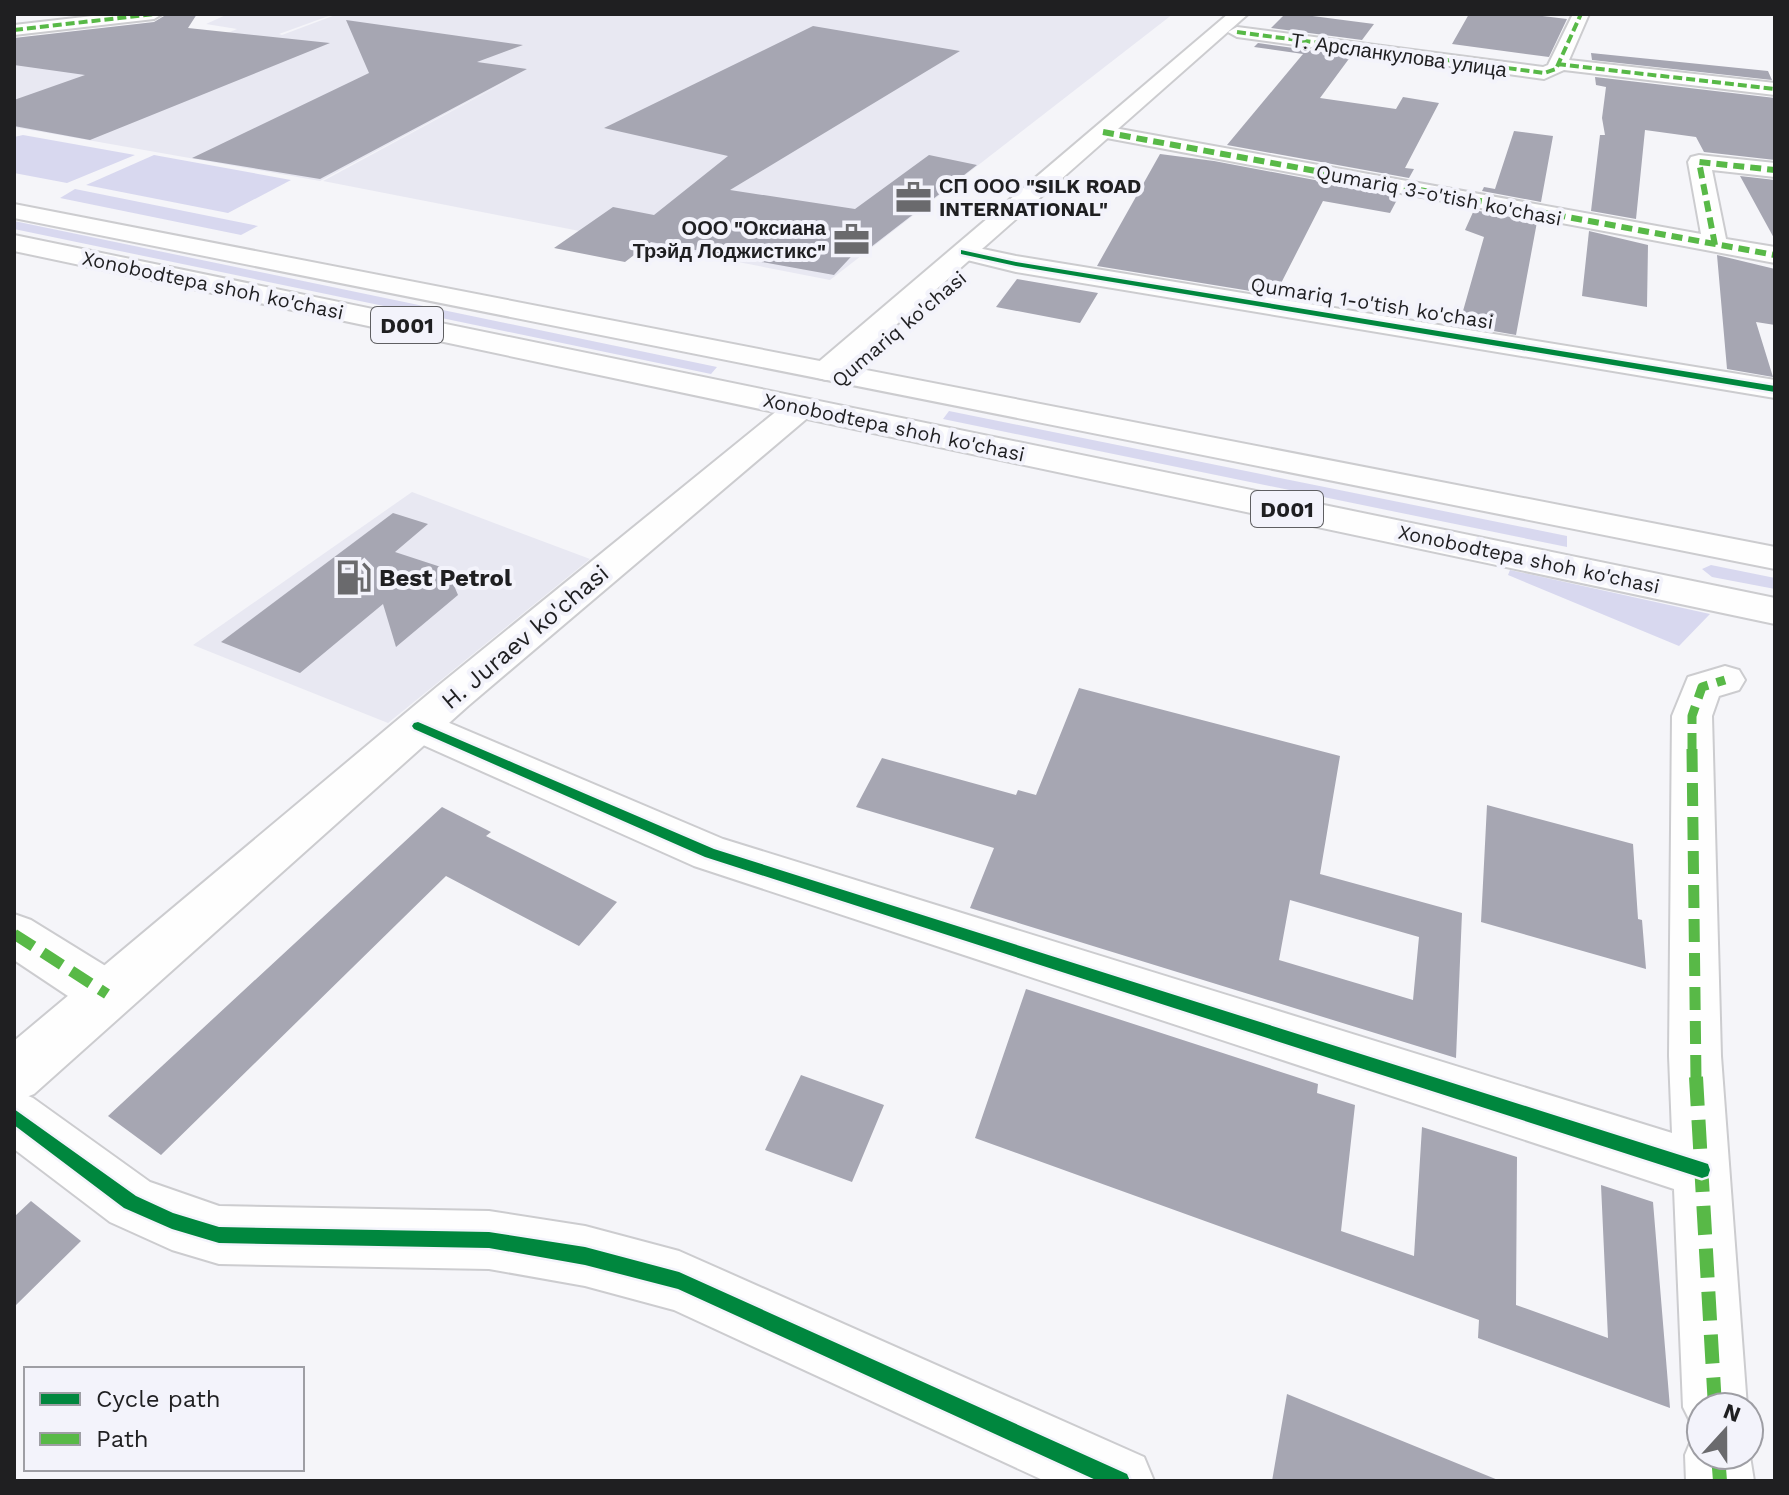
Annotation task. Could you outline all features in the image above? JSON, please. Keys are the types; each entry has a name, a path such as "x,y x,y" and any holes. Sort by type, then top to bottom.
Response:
{"main road":[{"name":"Qumariq ko'chasi","path":"800,408 1238,23 1258,14"},
{"name":"Xonobodtepa shoh ko'chasi","path":"14,211 1225,447 1775,558"},
{"name":"Xonobodtepa shoh ko'chasi","path":"14,243 1775,611"},
{"name":"H. Juraev ko'chasi","path":"14,1076 418,726 800,408"},
{"path":"1662,536 1640,543 1632,554 1640,570 1667,588"}],"street":[{"path":"14,30 154,14"},
{"path":"1557,64 1581,14"},
{"name":"Т. Арсланкулова улица","path":"1238,23 1532,73 1549,72 1557,64 1775,89"},
{"name":"Qumariq 3-o'tish ko'chasi","path":"1112,133 1775,255"},
{"path":"1715,245 1699,162 1775,170"},
{"name":"Qumariq 1-o'tish ko'chasi","path":"974,255 1775,389"},
{"path":"1714,1391 1695,1056 1692,716 1702,687 1725,680"},
{"path":"418,726 710,853 1702,1170"},
{"path":"14,934 107,994"},
{"path":"14,1116 130,1202 172,1221 219,1235 489,1240 585,1256 679,1281 1120,1481"}],"shaded area":[{"path":"228,14 334,14 279,34 282,35 338,14 1173,14 830,280 323,181 533,67 320,181 14,127 14,52 216,38 237,29 206,24"},
{"path":"23,135 135,155 67,183 14,173 14,137"},
{"path":"154,155 291,180 228,213 86,185"},
{"path":"75,189 258,226 241,235 60,198"},
{"path":"14,221 717,367 711,374 14,229"},
{"path":"949,411 1567,536 1567,547 943,419"},
{"path":"412,492 590,559 388,723 193,645"},
{"path":"1711,565 1775,578 1775,589 1712,577 1702,569"},
{"path":"1510,570 1710,614 1679,646 1508,575"}],"building":[{"path":"197,14 188,28 330,43 90,140 14,126 14,100 85,75 14,65 14,38"},
{"path":"1285,14 1374,24 1362,40 1271,28"},
{"path":"1469,14 1526,14 1567,19 1549,57 1452,44"},
{"path":"346,20 523,45 477,62 527,69 320,179 192,158 369,73"},
{"path":"813,26 960,51 730,190 855,209 929,155 977,165 871,247 862,245 834,275 651,242 625,262 554,248 613,207 654,215 728,156 604,128"},
{"path":"1258,43 1351,56 1320,98 1396,109 1403,97 1439,103 1405,168 1414,169 1409,178 1227,145 1303,54 1254,47"},
{"path":"1591,53 1768,71 1772,80 1592,60"},
{"path":"1595,77 1775,98 1775,160 1704,152 1696,137 1645,130 1636,219 1591,211 1600,135 1605,135 1602,118 1606,87 1596,85"},
{"path":"1514,131 1553,136 1541,202 1482,191 1484,187 1495,189"},
{"path":"1160,154 1214,161 1399,196 1390,213 1323,201 1275,295 1097,266"},
{"path":"1740,176 1775,180 1775,240"},
{"path":"1474,210 1537,222 1516,335 1459,325 1484,237 1465,230"},
{"path":"1589,231 1648,245 1647,307 1582,296"},
{"path":"1717,255 1775,269 1775,325 1756,322 1773,377 1727,369"},
{"path":"1017,279 1098,293 1080,323 996,307"},
{"path":"393,513 428,524 395,552 447,569 458,595 396,647 383,604 300,673 221,642"},
{"path":"1079,688 1340,756 1320,874 1462,913 1456,1058 970,908 994,848 856,807 882,758 1016,795 1018,790 1036,795","holes":["1290,900 1419,937 1413,1000 1279,960"]},
{"path":"1487,805 1633,844 1638,919 1642,920 1646,969 1481,922"},
{"path":"442,807 491,832 486,836 617,902 579,946 446,876 161,1155 108,1116"},
{"path":"1026,989 1318,1084 1317,1093 1355,1105 1341,1231 1414,1256 1422,1127 1517,1157 1516,1305 1608,1338 1601,1185 1653,1202 1670,1408 1478,1338 1479,1320 975,1138"},
{"path":"801,1075 884,1105 852,1182 765,1150"},
{"path":"31,1201 81,1241 14,1307 14,1217"},
{"path":"1287,1394 1498,1480 1498,1481 1272,1481"}],"marked path":[{"path":"14,30 154,14"},
{"path":"1237,32 1544,73 1556,69 1581,14"},
{"path":"1557,64 1775,89"},
{"path":"1103,132 1775,255"},
{"path":"1715,245 1699,162 1775,170"},
{"path":"1714,1391 1695,1056 1692,716 1702,687 1725,680"},
{"path":"14,934 107,994"},
{"path":"1719,1471 1720,1481"}],"cycle path":[{"path":"964,252 1016,264 1775,389"},
{"path":"418,726 710,853 1702,1170"},
{"path":"14,1116 130,1202 172,1221 219,1235 489,1240 585,1256 679,1281 1120,1481"}],"place":[{"name":"СП ООО \"SILK ROAD INTERNATIONAL\"","path":"913,198"},
{"name":"ООО \"Оксиана Трэйд Лоджистикс\"","path":"852,240"},
{"name":"Best Petrol","path":"353,578"}]}
